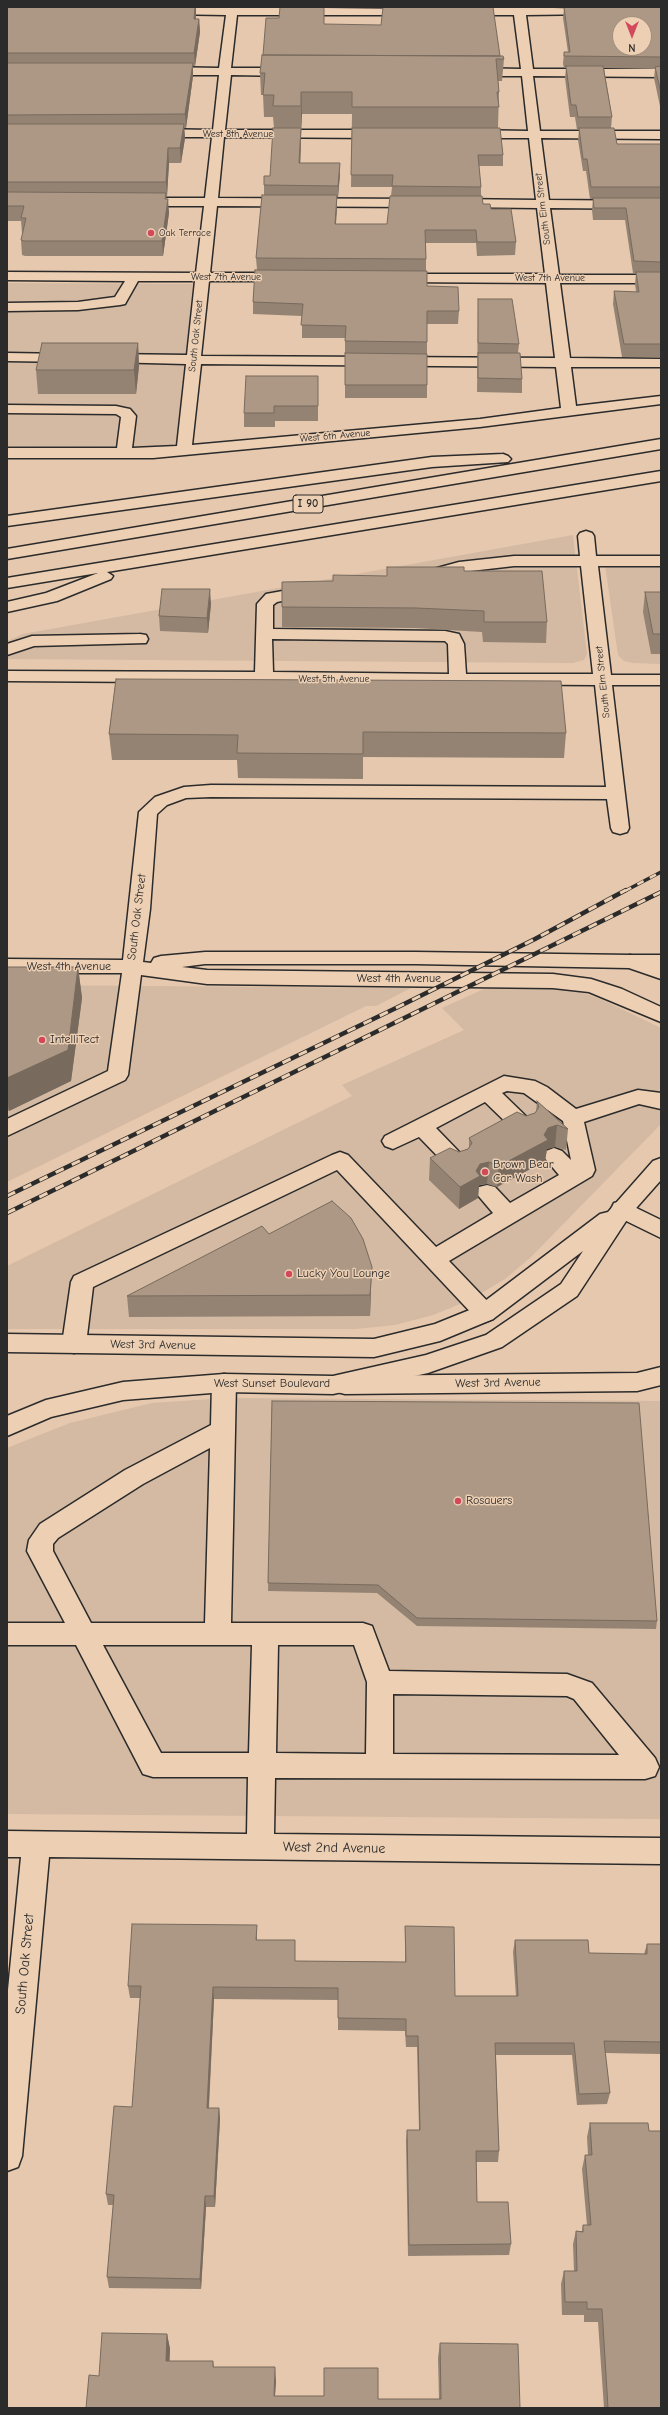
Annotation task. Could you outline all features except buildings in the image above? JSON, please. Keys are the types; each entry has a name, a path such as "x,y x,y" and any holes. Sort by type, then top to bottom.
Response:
{"main road":[{"path":"154,10 232,9 426,12"},
{"name":"South Oak Street","path":"184,450 232,9"},
{"path":"449,12 519,10 606,12"},
{"name":"South Elm Street","path":"519,10 551,278 569,412"},
{"path":"148,71 305,72"},
{"path":"464,72 661,73"},
{"name":"West 8th Avenue","path":"140,133 395,134"},
{"path":"456,134 661,135"},
{"path":"125,202 661,205"},
{"name":"West 7th Avenue","path":"7,276 298,277"},
{"path":"7,307 78,306 120,301 134,276"},
{"name":"West 7th Avenue","path":"385,278 661,279"},
{"path":"7,358 79,358"},
{"path":"95,358 661,363"},
{"name":"West 6th Avenue","path":"7,453 124,454 184,450 480,423 661,400"},
{"path":"7,409 116,410 125,412 129,416 124,454"},
{"name":"I 90","path":"7,554 661,444"},
{"path":"7,521 432,462 608,453"},
{"path":"7,583 661,476"},
{"name":"South Elm Street","path":"586,536 620,828"},
{"path":"415,576 446,572 459,567 514,561 661,560"},
{"path":"7,607 51,597 144,561"},
{"path":"264,678 265,604 272,598 326,589"},
{"path":"264,634 445,636 453,638 456,644 458,679"},
{"path":"7,650 32,642 140,639"},
{"name":"West 5th Avenue","path":"7,676 661,680"},
{"name":"South Oak Street","path":"7,1128 118,1075 130,967 137,932 148,812 161,801 184,793 211,791 616,793"},
{"name":"West 4th Avenue","path":"130,967 205,958 415,958 630,962 661,972"},
{"path":"630,962 661,962"},
{"name":"West 4th Avenue","path":"7,966 130,967 207,977 516,979 568,982 591,986 615,994 661,1015"},
{"path":"393,1141 504,1083 528,1086 540,1092 573,1118 584,1170 434,1259"},
{"path":"488,1092 525,1128"},
{"path":"573,1118 638,1097 652,1098 661,1102"},
{"path":"421,1126 458,1164"},
{"path":"554,1156 574,1176"},
{"path":"74,1344 82,1282 340,1160 485,1313"},
{"name":"West Sunset Boulevard","path":"7,1426 46,1409 123,1391 224,1383 334,1385 428,1364 494,1341 569,1290 622,1210 661,1166"},
{"path":"487,1193 508,1215"},
{"path":"622,1210 661,1230"},
{"name":"West Sunset Boulevard","path":"300,1346 374,1348 440,1332 485,1313 622,1210"},
{"name":"West 3rd Avenue","path":"7,1344 300,1346"},
{"name":"West 3rd Avenue","path":"334,1385 637,1382 661,1376"},
{"path":"218,1633 224,1383"},
{"path":"222,1430 134,1477 49,1531 41,1540 40,1551 152,1765 653,1767"},
{"path":"7,1634 363,1634 380,1682 379,1767"},
{"path":"260,1847 265,1634"},
{"path":"380,1682 567,1685 583,1691 653,1767"},
{"name":"West 2nd Avenue","path":"7,1844 661,1851"},
{"name":"South Oak Street","path":"7,2156 36,1844"}],"shaded area":[{"path":"7,283 193,284 176,447 7,446"},
{"path":"573,535 587,654 584,660 573,663 7,659 7,641 23,634"},
{"path":"604,558 661,558 661,664 633,663 624,661 618,655"},
{"path":"7,985 411,988 376,1006 366,1006 7,1182"},
{"path":"484,989 564,989 584,993 603,1000 661,1028 661,1124 531,1257 505,1279 470,1300 433,1315 395,1325 356,1329 7,1329 7,1266 352,1096 342,1085 464,1030 442,1008"},
{"path":"227,1398 661,1401 661,1819 7,1814 7,1448 70,1423 152,1403"}],"railway":[{"path":"625,891 661,872"},
{"path":"7,1196 396,1008 535,939 626,890"},
{"path":"7,1213 661,892"}],"place":[{"name":"Oak Terrace","path":"151,233"},
{"name":"IntelliTect","path":"42,1040"},
{"name":"Brown Bear Car Wash","path":"485,1172"},
{"name":"Lucky You Lounge","path":"289,1274"},
{"name":"Rosauers","path":"458,1501"}]}
